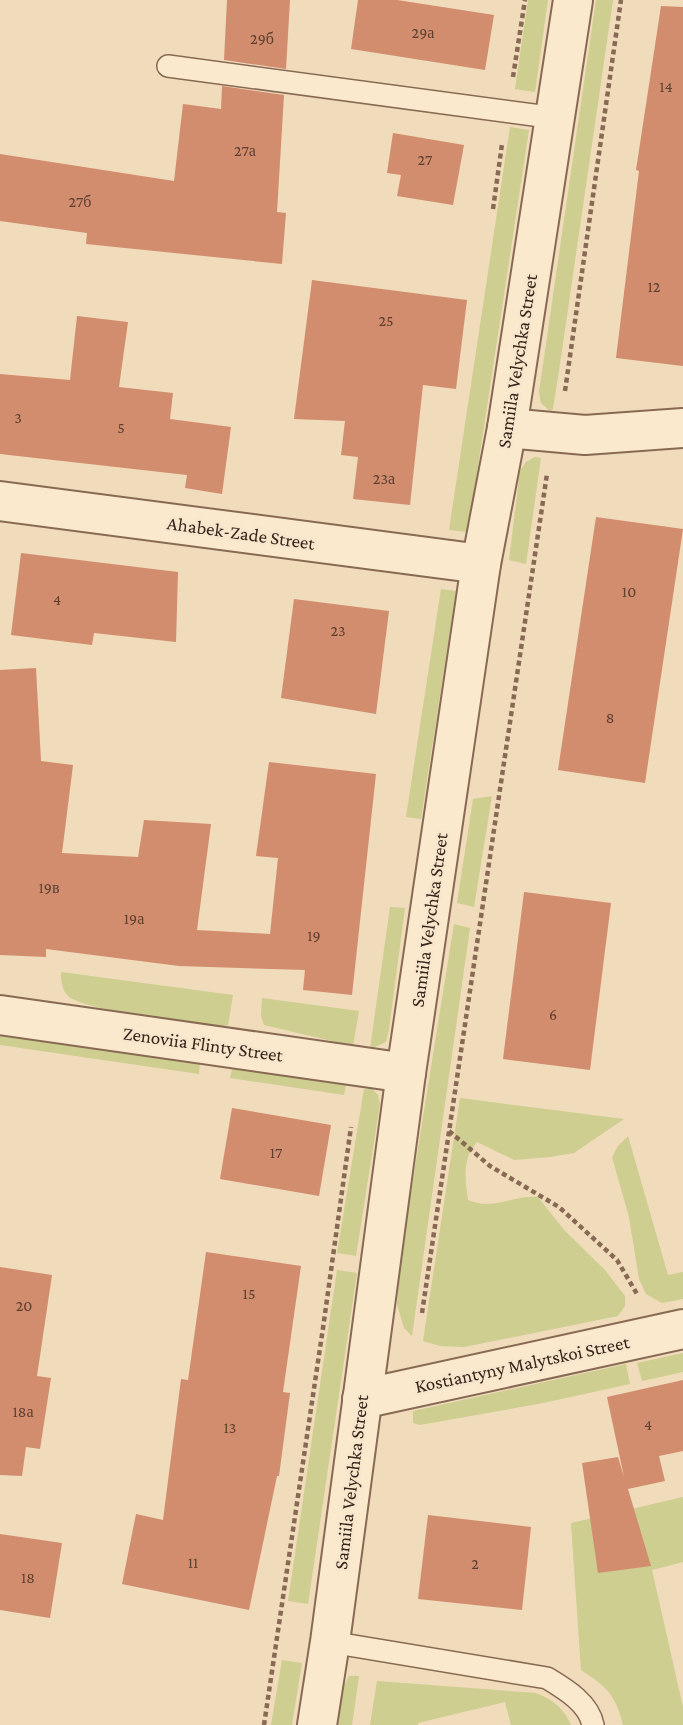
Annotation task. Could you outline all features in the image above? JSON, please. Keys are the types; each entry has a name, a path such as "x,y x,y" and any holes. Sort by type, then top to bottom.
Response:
{"street":[{"name":"Samiila Velychka Street","path":"317,1725 406,1073 481,565 507,428 573,0"},
{"path":"507,428 585,435 683,428"},
{"name":"Ahabek-Zade Street","path":"0,501 481,565"},
{"name":"Zenoviia Flinty Street","path":"0,1015 406,1073"},
{"name":"Kostiantyny Malytskoi Street","path":"362,1399 671,1332"}],"lane":[{"path":"168,66 555,118"},
{"path":"330,1642 547,1678 572,1693 592,1719 593,1725"}],"path":[{"path":"406,1389 418,1339 553,432 563,406 621,0"},
{"path":"449,1131 490,1166 559,1207 617,1260 671,1332"},
{"path":"264,1725 338,1219"}],"green space":[{"path":"528,0 548,0 535,92 515,89"},
{"path":"596,0 613,0 560,364 553,409 550,411 541,403 539,392"},
{"path":"510,127 529,130 468,532 449,530"},
{"path":"535,457 541,458 526,564 509,560 520,471 526,462"},
{"path":"441,589 456,591 421,819 406,817"},
{"path":"492,796 474,907 457,903 473,799"},
{"path":"390,907 405,908 389,1029 386,1042 370,1049"},
{"path":"454,924 470,928 412,1336 404,1328 397,1304 402,1248"},
{"path":"61,972 233,995 228,1025 196,1024 147,1017 80,1002 65,992"},
{"path":"262,998 359,1011 353,1046 264,1025 261,1016"},
{"path":"0,1030 200,1059 199,1074 0,1045"},
{"path":"233,1065 347,1081 344,1095 230,1078"},
{"path":"364,1089 372,1089 378,1095 380,1104 356,1256 337,1253"},
{"path":"460,1098 624,1119 574,1153 550,1157 514,1160 477,1142 469,1155 466,1169 468,1200 486,1204 538,1197 564,1230 605,1270 625,1296 625,1306 618,1316 464,1347 440,1346 423,1341"},
{"path":"628,1136 668,1275 683,1272 683,1299 662,1303 646,1294 639,1279 629,1217 612,1157"},
{"path":"337,1270 357,1273 308,1604 288,1601"},
{"path":"683,1353 683,1372 642,1381 637,1363"},
{"path":"626,1364 630,1384 543,1403 420,1425 413,1423 413,1411"},
{"path":"683,1497 683,1562 652,1570 683,1707 683,1725 623,1725 609,1692 581,1670 571,1523"},
{"path":"282,1660 302,1663 292,1725 271,1725"},
{"path":"349,1676 359,1676 352,1725 335,1725 340,1694"},
{"path":"377,1681 536,1693 557,1705 571,1725 511,1725 505,1702 418,1725 370,1725"}],"building":[{"path":"227,0 290,0 286,69 224,60"},
{"path":"358,0 397,0 494,15 485,70 351,49"},
{"path":"661,6 683,7 683,366 616,358 639,171 636,170"},
{"path":"222,86 284,95 277,212 286,213 282,264 86,244 87,233 0,221 0,154 174,181 183,104 221,109"},
{"path":"393,133 464,145 453,205 397,196 401,175 387,173"},
{"path":"312,280 467,300 456,389 423,385 410,505 353,499 358,457 341,455 345,421 294,419"},
{"path":"77,316 128,322 119,387 173,393 170,419 231,427 222,494 185,488 187,475 0,454 0,374 70,380"},
{"path":"596,517 683,529 645,783 558,770"},
{"path":"21,553 178,572 176,642 94,633 92,645 11,635"},
{"path":"294,599 389,611 376,714 281,698"},
{"path":"36,668 41,761 73,765 62,853 138,857 144,820 211,824 197,930 270,934 278,858 256,856 269,762 376,774 352,995 303,990 305,970 179,966 46,949 46,957 0,955 0,670"},
{"path":"524,892 611,903 590,1070 503,1059"},
{"path":"232,1108 331,1125 319,1196 220,1179"},
{"path":"206,1252 301,1266 283,1392 290,1393 279,1476 249,1610 122,1584 136,1514 163,1520 181,1379 188,1380"},
{"path":"0,1267 52,1275 37,1376 51,1378 40,1449 26,1447 22,1476 0,1475"},
{"path":"683,1380 683,1451 659,1456 665,1481 628,1489 651,1566 598,1573 582,1463 618,1457 624,1477 607,1397"},
{"path":"428,1515 531,1527 522,1610 418,1599"},
{"path":"0,1534 62,1543 50,1618 0,1610"}]}
